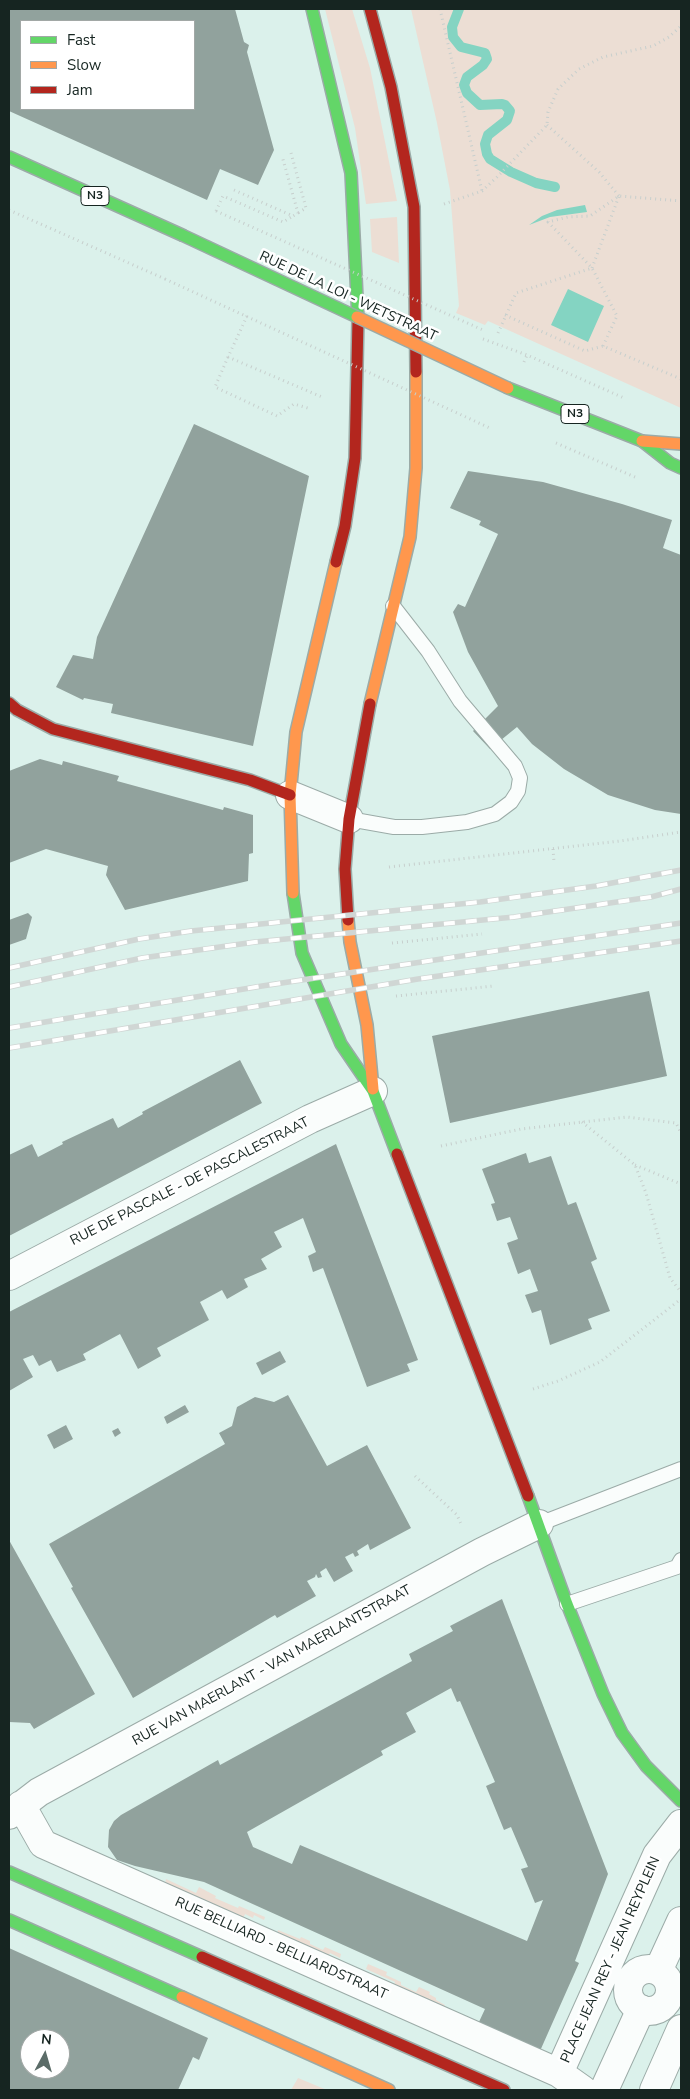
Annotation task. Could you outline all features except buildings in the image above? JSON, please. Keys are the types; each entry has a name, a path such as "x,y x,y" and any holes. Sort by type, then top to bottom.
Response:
{"main road":[{"path":"312,9 350,173 358,326 355,458 345,526 296,732 290,796 291,865 294,902 302,953 341,1044 373,1091 506,1432 567,1604 603,1694 622,1734 646,1766 681,1800"},
{"path":"370,9 405,154 414,207 416,468 410,537 392,605 356,772 349,819 345,869 350,942 367,1025 373,1091"},
{"name":"RUE DE LA LOI - WETSTRAAT","path":"9,158 182,235 508,388 642,442 681,444"},
{"name":"N3","path":"642,442 670,464 681,468"},
{"path":"11,713 54,729 250,780 290,796"},
{"path":"9,1872 504,2090"},
{"path":"9,1920 389,2090"}],"street":[{"path":"290,796 349,819"},
{"name":"RUE DE PASCALE - DE PASCALESTRAAT","path":"9,1276 310,1120 373,1091"},
{"name":"RUE VAN MAERLANT - VAN MAERLANTSTRAAT","path":"15,1810 39,1792 482,1552 539,1524"},
{"name":"RUE BELLIARD - BELLIARDSTRAAT","path":"15,1810 43,1844 560,2073 583,2090"},
{"name":"PLACE JEAN REY - JEAN REYPLEIN","path":"560,2073 657,1855 681,1824"},
{"path":"604,2090 641,2009 657,2010 664,2006 669,1999 669,1983 665,1976 658,1971 681,1921"},
{"path":"654,2090 681,2028"}],"lane":[{"path":"349,819 394,826 422,827 467,822 495,814 511,802 518,790 520,778 515,766 460,701 428,651 392,605"},
{"path":"539,1524 681,1469"},
{"path":"567,1604 680,1564"}],"path":[{"path":"440,9 482,191"},
{"path":"441,206 482,191 515,160 547,125 548,112 558,89 579,69 603,57 653,46 669,37 681,26"},
{"path":"547,125 599,172 619,196"},
{"path":"291,153 306,208 283,222 223,196 216,211 483,330"},
{"path":"282,156 298,213"},
{"path":"234,190 293,216"},
{"path":"592,268 619,196"},
{"path":"603,346 617,316 592,268 548,222 568,217 590,216 619,196 681,201"},
{"path":"9,210 165,278 492,429"},
{"path":"498,333 516,293 592,268"},
{"path":"505,315 585,351 603,346 681,379"},
{"path":"247,316 215,387 277,416 294,404 310,409"},
{"path":"475,336 527,355 632,402"},
{"path":"228,357 322,397"},
{"path":"553,441 636,477"},
{"path":"389,868 681,832"},
{"path":"553,849 554,862"},
{"path":"392,944 482,934"},
{"path":"396,996 494,986"},
{"path":"441,1146 521,1129 594,1120 637,1118 676,1123 681,1133"},
{"path":"582,1122 635,1165 681,1184"},
{"path":"635,1165 646,1193 670,1278 681,1292"},
{"path":"533,1389 558,1381 600,1362 681,1299"},
{"path":"415,1476 457,1514 461,1524"}],"shaded area":[{"path":"325,9 352,9 370,68 397,201 366,204 355,128"},
{"path":"411,9 681,9 681,408 488,321 485,325 456,313 459,306 450,190"},
{"path":"585,205 587,212 550,217 529,225 542,216 557,210"},
{"path":"397,217 399,263 372,252 370,219"},
{"path":"568,289 604,306 588,342 551,325"},
{"path":"166,1879 196,1893 199,1887 216,1896 215,1898 265,1917 264,1920 254,1915 253,1918 245,1914 243,1919 165,1884"},
{"path":"278,1930 310,1941 310,1944 323,1950 325,1947 341,1954 340,1958 330,1953 328,1957 277,1934"},
{"path":"368,1964 387,1972 386,1975 416,1992 419,1987 430,1992 429,1994 445,2005 443,2009 393,1987 395,1982 366,1969"},
{"path":"298,2078 327,2090 291,2090"}],"waterway":[{"path":"459,9 452,27 453,37 461,47 485,53 487,59 483,65 467,77 464,85 467,93 480,105 502,104 510,111 507,120 488,135 485,144 487,154 490,159 511,172 536,183 555,187"}],"railway":[{"path":"9,968 139,939 191,931 480,902 596,886 681,870"},
{"path":"9,987 142,958 255,942 514,917 651,897 681,889"},
{"path":"9,1028 262,986 681,923"},
{"path":"9,1048 418,979 681,941"}],"traffic: fast":[{"path":"312,9 351,173 358,319"},
{"path":"9,157 182,235"},
{"path":"182,235 357,317"},
{"path":"508,388 642,441"},
{"path":"642,441 670,463 681,468"},
{"path":"293,893 302,953 341,1044 373,1091 397,1154"},
{"path":"528,1496 567,1604 603,1694 622,1733 646,1766 681,1801"},
{"path":"9,1872 202,1957"},
{"path":"9,1920 182,1997"}],"traffic: slow":[{"path":"357,317 508,388"},
{"path":"370,704 410,537 416,468 416,372"},
{"path":"642,441 681,444"},
{"path":"293,893 290,795 296,732 336,562"},
{"path":"348,920 350,942 367,1025 373,1089"},
{"path":"182,1997 389,2090"}],"traffic: jam":[{"path":"370,9 391,87 414,207 416,372"},
{"path":"336,562 345,526 355,458 358,319"},
{"path":"9,703 17,710 53,729 250,780 290,795"},
{"path":"348,920 345,869 349,819 370,704"},
{"path":"397,1154 528,1496"},
{"path":"202,1957 504,2090"}]}
